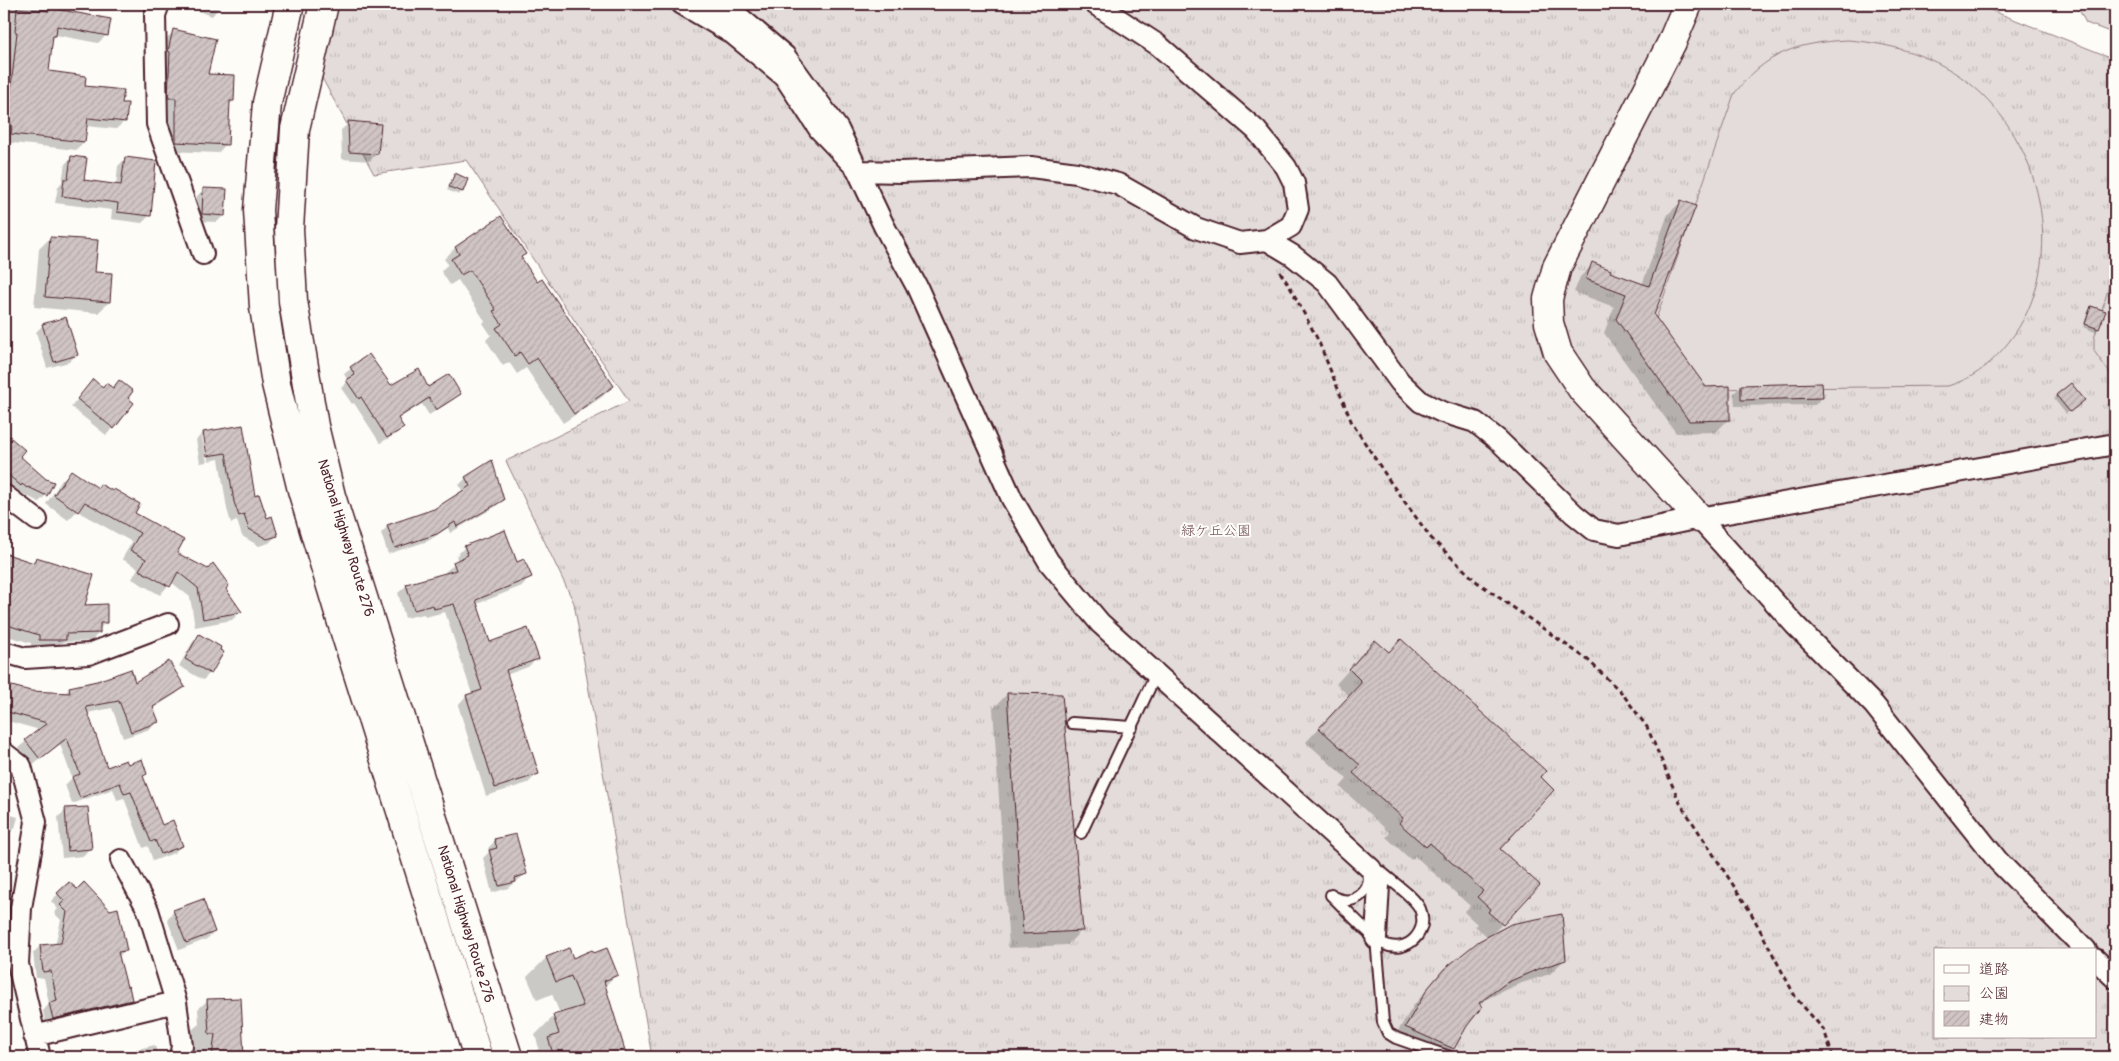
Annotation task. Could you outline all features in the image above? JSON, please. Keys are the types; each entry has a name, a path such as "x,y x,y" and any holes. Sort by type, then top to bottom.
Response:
{"main road":[{"name":"National Highway Route 276","path":"290,4 267,103 258,210 264,307 276,384 302,490 337,608 478,1057"},
{"name":"National Highway Route 276","path":"324,4 295,129 289,229 293,301 314,426 332,496 508,1057"},
{"path":"1688,4 1672,42 1558,267 1548,299 1549,324 1558,354 1582,389 1699,518"}],"street":[{"path":"159,4 155,15 157,124 203,254"},
{"path":"682,4 734,34 784,76 819,129 859,171 901,172 1032,167 1077,173 1118,184 1205,231 1240,243 1267,240 1291,226 1298,209 1294,183 1286,167 1256,130 1158,45 1095,4"},
{"path":"717,4 738,16 785,56 838,129 884,226 917,287 1012,499 1049,562 1100,623 1366,865 1379,885 1376,938"},
{"path":"1267,240 1292,255 1327,283 1400,382 1421,402 1442,412 1475,422 1498,440 1574,514 1594,530 1619,535 1699,518 2115,444"},
{"path":"4,495 37,520"},
{"path":"1699,518 1795,625 1874,705 1998,861 2084,948"},
{"path":"4,652 25,658 89,654 168,624"},
{"path":"4,753 21,766 36,822 12,906 18,964 40,1057"},
{"path":"121,860 148,910 176,1002 182,1046 180,1057"},
{"path":"2096,959 2115,978"},
{"path":"34,1036 176,1002"}],"lane":[{"path":"1081,833 1156,674"},
{"path":"1072,723 1132,727"},
{"path":"1366,865 1382,872 1416,903 1423,918 1422,926 1419,934 1407,945 1390,946 1376,938 1331,895 1345,901 1353,900 1366,890 1369,875 1366,865"},
{"path":"1376,938 1383,1022 1388,1034 1450,1057"}],"path":[{"path":"1267,240 1275,264 1290,287 1318,340 1352,423 1391,484 1431,538 1477,582 1588,660 1622,693 1647,727 1680,803 1750,911 1796,998 1824,1030 1833,1057"}],"green space":[{"name":"緑ケ丘公園","path":"333,4 1975,4 2115,59 2115,1057 652,1057 574,603 506,461 629,401 466,160 374,174 316,67"},
{"path":"2076,4 2115,4 2115,34 2086,23"},
{"path":"1848,40 1885,45 1920,55 1937,63 1968,82 1982,94 2005,121 2023,151 2035,184 2042,218 2042,253 2036,288 2023,320 2003,349 1991,362 1965,380 1948,386 1702,389 1656,319 1734,94 1758,68 1784,52 1813,44"},
{"path":"2115,264 2115,380 2094,351 2094,339"}],"building":[{"path":"17,8 49,11 50,8 111,19 108,36 57,26 56,36 53,36 49,71 86,76 85,86 124,90 122,103 128,103 126,122 88,118 85,142 11,134 12,125 7,124 17,32 15,32"},
{"path":"173,29 216,39 208,74 235,75 234,101 230,101 228,145 176,142 176,98 168,98 170,52 168,51"},
{"path":"348,121 381,124 378,154 349,152"},
{"path":"71,156 87,158 84,180 121,185 125,157 156,161 151,216 117,212 118,203 62,196 64,179 68,179"},
{"path":"455,173 468,179 463,192 449,187"},
{"path":"203,188 227,189 225,216 202,214"},
{"path":"1681,200 1696,206 1654,315 1706,387 1730,386 1730,420 1689,421 1616,319 1626,294 1586,279 1592,262 1611,270 1610,272 1649,286"},
{"path":"501,216 526,254 521,257 537,282 542,279 614,386 574,414 537,358 528,364 520,352 515,356 496,328 502,324 493,311 496,310 470,270 461,275 451,259 459,254 455,247"},
{"path":"50,237 98,240 95,272 112,273 110,302 45,297"},
{"path":"2091,306 2106,311 2099,329 2085,324"},
{"path":"66,317 78,355 54,362 42,324"},
{"path":"369,354 391,385 419,369 428,387 449,374 461,394 436,410 429,398 398,418 404,428 387,438 361,397 359,399 346,380 355,375 350,367"},
{"path":"93,379 103,388 106,383 113,388 119,380 133,391 128,398 134,403 114,429 77,399"},
{"path":"1822,383 1823,398 1741,400 1741,385"},
{"path":"2071,383 2085,400 2070,412 2056,395"},
{"path":"243,425 255,496 259,494 267,518 272,516 278,536 267,539 249,529 244,514 239,516 234,502 226,453 207,456 203,432"},
{"path":"4,432 25,450 20,456 46,479 54,482 47,496 22,484 21,486 5,472 4,474"},
{"path":"492,460 504,500 457,527 455,522 437,534 395,548 387,525 434,509 470,486 465,477"},
{"path":"71,470 98,488 100,484 113,491 114,489 140,504 135,513 184,540 177,553 208,569 213,563 229,585 226,589 242,612 203,619 198,588 178,572 170,587 139,570 146,559 130,550 140,533 85,502 78,512 54,495"},
{"path":"505,530 517,562 524,559 532,577 476,600 490,642 528,628 539,659 506,670 539,774 495,788 466,695 482,690 454,604 434,609 433,605 414,610 406,584 456,570 453,562 468,555 464,546"},
{"path":"4,553 34,563 36,557 94,575 85,605 107,604 107,623 100,623 100,633 66,634 66,640 39,640 39,635 4,624"},
{"path":"199,634 221,647 220,650 224,652 211,674 185,659"},
{"path":"1401,639 1546,771 1541,777 1554,790 1500,849 1540,885 1503,925 1488,912 1490,909 1477,897 1483,891 1430,843 1426,847 1399,823 1403,818 1353,773 1360,765 1319,728 1362,682 1349,669 1375,640 1389,652"},
{"path":"169,661 185,687 153,707 159,722 131,732 119,701 86,707 107,767 126,760 128,764 142,759 147,774 143,776 162,825 173,820 183,846 161,854 155,840 151,842 131,792 124,794 120,783 80,798 72,777 80,774 67,738 40,759 25,740 47,723 4,711 4,684 31,691 70,693 69,687 97,681 131,669 135,682"},
{"path":"1007,693 1062,694 1083,931 1023,934"},
{"path":"88,807 92,849 68,851 65,808"},
{"path":"516,834 527,874 515,878 516,882 499,886 489,850 497,848 494,839"},
{"path":"69,882 77,889 84,882 110,910 118,908 127,951 118,952 132,1000 53,1019 49,1003 57,1001 51,971 43,972 40,945 61,943 67,912 60,905 64,901 57,893"},
{"path":"203,899 215,932 186,943 173,910"},
{"path":"1562,914 1566,960 1538,969 1506,983 1479,1003 1482,1007 1467,1026 1454,1049 1405,1027 1428,988 1444,969 1479,941 1511,924"},
{"path":"569,948 573,958 592,950 594,953 607,948 618,975 604,981 627,1057 554,1057 548,1038 559,1034 553,1015 583,1006 571,976 556,982 546,957"},
{"path":"241,998 244,1057 212,1057 215,1034 209,1034 207,999"}]}
